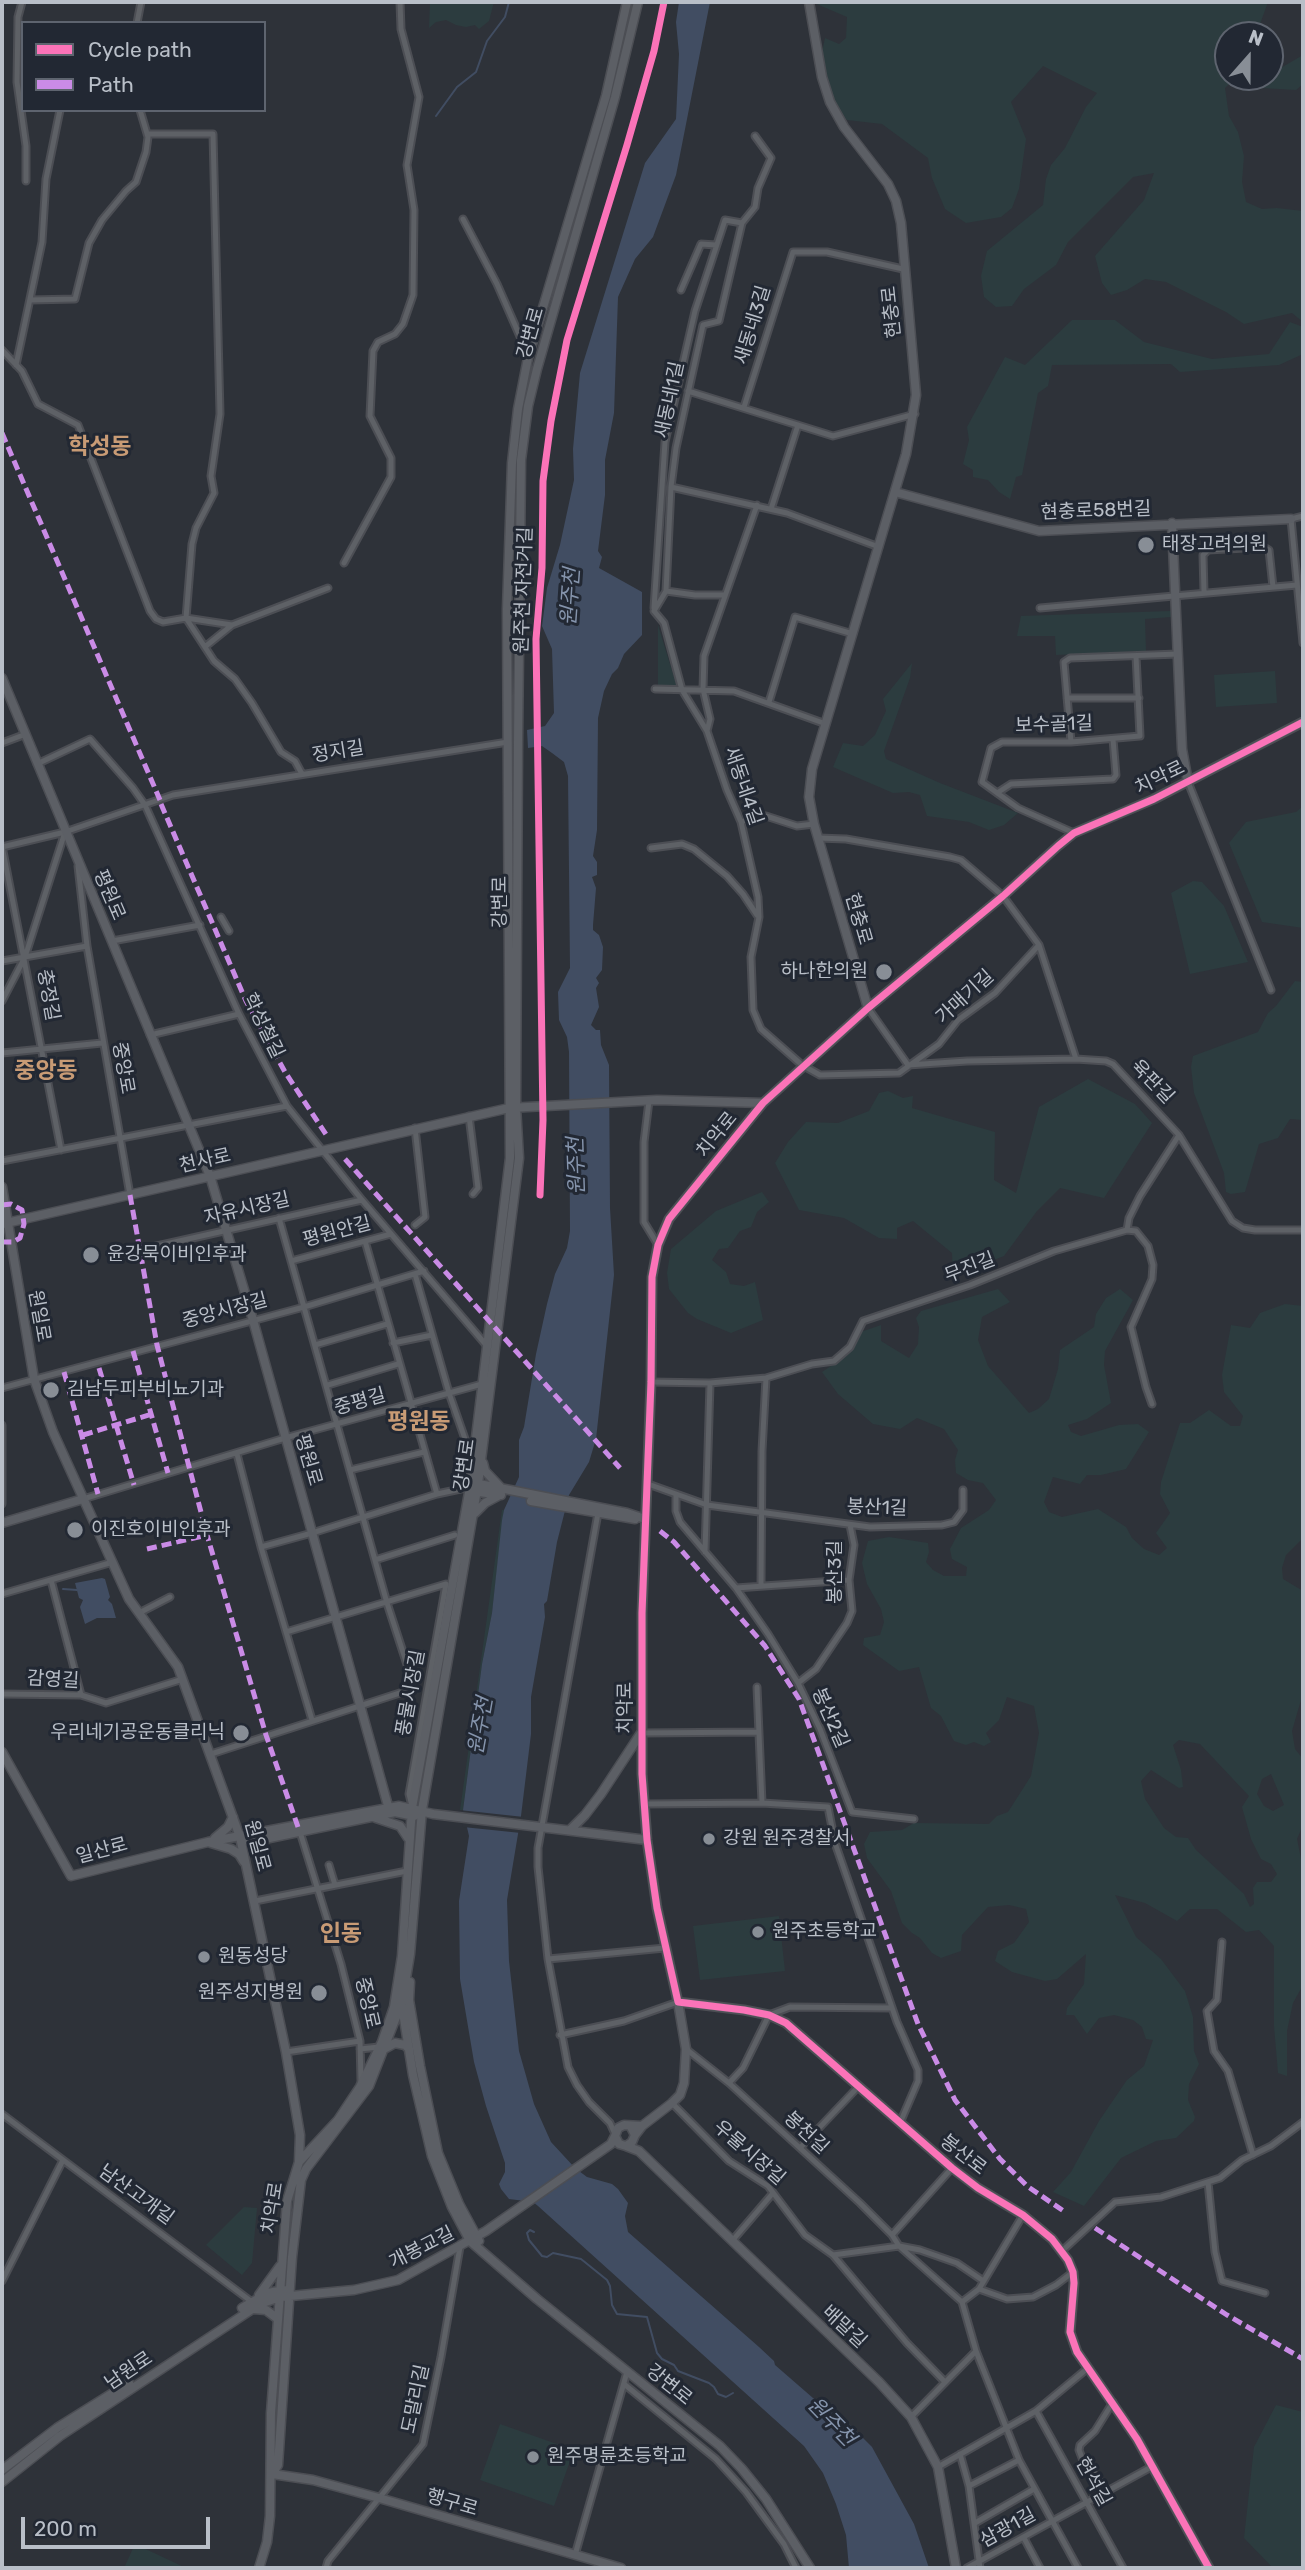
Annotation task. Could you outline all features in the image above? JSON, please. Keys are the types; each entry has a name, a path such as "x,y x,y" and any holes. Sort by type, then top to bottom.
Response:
{"street":[{"path":"21,110 17,82 18,17 22,2"},
{"path":"137,21 141,2"},
{"path":"344,563 391,477 391,458 370,416 373,351 378,342 395,334 403,324 413,295 414,210 407,165 418,97 401,29 400,2"},
{"name":"강변로","path":"513,741 509,519 518,409 531,351 606,96 627,2"},
{"name":"강변로","path":"412,1812 473,1487 482,1457 519,1158 510,968 521,460 528,406 615,97 638,2"},
{"name":"현충로","path":"809,2 813,36 830,102 844,127 888,184 896,201 901,223 903,269 914,365 915,414 895,492 812,769 809,797 814,824 868,1008"},
{"path":"21,112 26,146 26,181"},
{"path":"16,365 42,242 47,179 60,112"},
{"path":"30,300 75,299 89,243 102,220 136,182 146,152 147,134 142,112"},
{"path":"147,134 213,134 220,414 211,476 214,493 196,528 192,544 186,618 214,661 235,679 281,752 295,761 302,774"},
{"name":"새동네1길","path":"654,611 666,590 671,487 676,448 703,325 719,321 742,223 755,207 758,188 771,158 755,136"},
{"path":"463,219 525,348 531,351"},
{"path":"707,731 682,690 664,623 654,611 665,442 695,311 716,245 725,220 742,223"},
{"path":"681,290 701,244 716,245"},
{"name":"새동네3길","path":"744,407 793,252 827,252 903,269"},
{"path":"2,350 22,371 38,404 78,425 150,611 156,619 163,622 186,618 232,625"},
{"path":"688,391 833,436 915,414"},
{"path":"771,509 798,425"},
{"path":"671,487 787,513 878,547"},
{"name":"현충로58번길","path":"895,492 1040,531 1291,519 1303,516"},
{"name":"새동네4길","path":"757,505 704,656 703,689 709,719 707,731 741,822 758,897 759,917 751,957 752,1010 761,1029 802,1065"},
{"path":"1291,519 1303,643"},
{"path":"1172,523 1182,749 1188,782"},
{"path":"1204,592 1203,555 1208,550 1264,547 1269,550 1272,587"},
{"path":"1040,608 1297,585"},
{"path":"206,646 232,625 328,588"},
{"path":"666,590 695,595 725,595"},
{"path":"769,702 795,617 853,634"},
{"path":"1071,741 1065,662 1070,658 1178,654"},
{"name":"보수골1길","path":"997,793 982,782 991,748 995,744 1140,736 1136,656"},
{"name":"평원로","path":"2,678 210,1176 253,1320 389,1810"},
{"path":"655,689 734,691 826,724"},
{"path":"1067,698 1139,698"},
{"name":"치악로","path":"647,1840 641,1733 652,1277 658,1245 670,1219 763,1103 802,1065 1074,833 1188,782 1303,722"},
{"path":"2,743 26,734"},
{"name":"학성철길","path":"37,764 90,739 145,805 239,1014 287,1106 321,1151 487,1346"},
{"path":"1074,833 1018,808 997,793 1011,784 1113,779 1116,775 1113,739"},
{"name":"정지길","path":"2,846 65,832 173,795 513,741"},
{"name":"치악로","path":"1188,782 1271,989"},
{"path":"741,822 757,816 766,816 797,826 814,824"},
{"path":"2,1001 25,957 65,832"},
{"path":"818,838 846,838 961,860 1003,896 1039,945 1076,1059"},
{"path":"651,848 682,844 694,849 727,876 759,917"},
{"name":"충정길","path":"2,846 61,1150"},
{"name":"중앙로","path":"78,861 87,946 102,1043 130,1195"},
{"path":"221,917 229,931"},
{"path":"112,942 201,925"},
{"name":"가매기길","path":"908,1065 939,1044 958,1020 995,993 1039,945"},
{"path":"2,961 87,946"},
{"path":"802,1065 820,1075 899,1073 908,1065 868,1008"},
{"path":"150,1035 239,1014"},
{"path":"2,1053 102,1043"},
{"name":"육판길","path":"908,1065 967,1061 1106,1061 1112,1064 1179,1135 1232,1221 1243,1228 1255,1230 1303,1230"},
{"path":"658,1245 644,1222 644,1142 649,1101 763,1103"},
{"name":"천사로","path":"4,1223 469,1116 517,1107 649,1101"},
{"path":"2,1161 287,1106"},
{"name":"강변로","path":"422,1814 473,1515 473,1462 517,1107"},
{"path":"469,1116 478,1188 474,1194"},
{"path":"415,1128 425,1217 415,1225"},
{"path":"1152,1404 1131,1327 1152,1279 1153,1265 1148,1246 1136,1231 1127,1230 1129,1218 1140,1196 1179,1135"},
{"name":"원일로","path":"2,1187 4,1223 34,1379 53,1432 129,1599 182,1665 183,1679 240,1837 286,2052 300,2135 299,2162"},
{"name":"자유시장길","path":"139,1250 362,1200"},
{"name":"평원안길","path":"279,1218 387,1603 412,1680 411,1687 361,1705"},
{"name":"무진길","path":"651,1382 710,1383 766,1378 812,1364 834,1361 850,1347 863,1321 970,1285 1054,1251 1127,1230"},
{"name":"평원안길","path":"291,1261 391,1234"},
{"path":"2,1240 11,1253"},
{"name":"중평길","path":"365,1241 437,1494"},
{"name":"중앙시장길","path":"2,1388 304,1307 424,1271"},
{"path":"415,1274 449,1393 473,1462"},
{"path":"315,1345 387,1324"},
{"path":"393,1343 432,1335"},
{"path":"328,1385 398,1364"},
{"path":"761,1585 762,1451 766,1378"},
{"path":"705,1552 710,1383"},
{"name":"중평길","path":"83,1499 285,1438 482,1384"},
{"path":"2,1425 2,1504"},
{"path":"350,1470 424,1452"},
{"path":"237,1454 261,1547 312,1720"},
{"path":"482,1457 485,1471 496,1491"},
{"name":"봉산1길","path":"648,1484 707,1505 850,1525 942,1525 954,1522 963,1510 963,1490"},
{"path":"261,1547 437,1494 473,1487 645,1519"},
{"path":"473,1515 496,1491"},
{"name":"봉산2길","path":"676,1495 676,1511 680,1522 736,1588 797,1683 820,1729 852,1812 914,1819"},
{"path":"2,1523 83,1499"},
{"path":"598,1511 540,1826 538,1867 548,1959 568,2067 589,2102 610,2123 631,2132 639,2151"},
{"name":"봉산3길","path":"797,1683 816,1669 852,1611 849,1580 854,1545 850,1525"},
{"path":"375,1560 455,1535"},
{"path":"2,1594 113,1562"},
{"path":"51,1580 81,1695"},
{"path":"736,1588 849,1580"},
{"name":"풍물시장길","path":"387,1603 446,1584 409,1794 412,1812"},
{"path":"139,1613 170,1597"},
{"path":"286,1632 387,1603"},
{"name":"감영길","path":"2,1694 81,1695 107,1703 183,1679"},
{"path":"757,1687 762,1803"},
{"path":"211,1754 361,1705"},
{"path":"570,1830 601,1794 641,1733 759,1732"},
{"name":"일산로","path":"2,1752 71,1876 208,1842 299,1830"},
{"path":"644,1804 762,1803 828,1807 835,1843 892,2008 918,2070 918,2081 900,2123"},
{"path":"299,1830 373,1818 399,1806 422,1814 647,1840 665,1948 686,2049 684,2083 680,2095 672,2103 642,2126 617,2140"},
{"path":"299,1830 389,1810"},
{"name":"치악로","path":"259,2568 267,2542 278,2319 285,2293 282,2263 287,2201 299,2162 338,2120 383,2047 406,1955 408,1839 412,1812"},
{"name":"치악로","path":"272,2474 278,2465 285,2293 299,2192 306,2169 369,2086 402,2002 422,1814"},
{"path":"208,1842 220,1835 233,1817"},
{"path":"373,1818 400,1826 408,1839"},
{"name":"중앙로","path":"299,1830 341,1964 360,2045 360,2087"},
{"path":"208,1842 239,1854 247,1866"},
{"path":"329,1864 335,1885"},
{"path":"255,1901 407,1871"},
{"path":"1222,1942 1217,2000 1207,2011 1214,2052 1232,2081 1252,2155"},
{"path":"548,1959 665,1948"},
{"name":"강변로","path":"406,1955 409,2000 438,2153 474,2239"},
{"name":"강변로","path":"402,2002 432,2156 452,2207 474,2239 537,2299 720,2446 743,2469 810,2568"},
{"name":"봉산로","path":"560,2035 624,2021 678,2003 769,2015 786,2023 952,2168 1039,2227 1062,2251 1073,2272 1074,2295 1070,2332 1077,2353 1113,2402 1153,2466 1209,2568"},
{"path":"729,2083 743,2068 769,2015 790,2007 892,2008"},
{"path":"286,2052 360,2045 383,2047 395,2043 410,2049"},
{"name":"봉천길","path":"686,2049 729,2083 800,2148 892,2235 899,2246 961,2302"},
{"path":"800,2148 858,2087"},
{"name":"우물시장길","path":"672,2103 714,2147 768,2186 805,2235 833,2255 907,2343 944,2381"},
{"name":"남산고개길","path":"2,2114 252,2305"},
{"path":"1062,2251 1115,2202 1160,2197 1220,2178 1242,2160 1271,2146 1303,2122"},
{"path":"610,2123 617,2140 639,2151"},
{"path":"617,2140 618,2128 631,2132"},
{"name":"개봉교길","path":"285,2293 354,2290 398,2280 474,2239 617,2140"},
{"name":"배말길","path":"639,2151 880,2382 911,2417 939,2467 956,2568"},
{"path":"2,2281 63,2161"},
{"name":"봉산로","path":"892,2235 952,2168"},
{"path":"1208,2182 1215,2252 1222,2281 1265,2293"},
{"path":"731,2242 773,2193"},
{"path":"1005,2428 975,2351 961,2302 979,2289 1023,2214"},
{"path":"833,2255 899,2246 957,2263 982,2280"},
{"name":"도말리길","path":"326,2568 328,2561 423,2444 460,2247"},
{"path":"278,2319 252,2305 282,2263"},
{"path":"979,2289 1007,2299 1033,2297 1050,2289 1073,2272"},
{"name":"남원로","path":"2,2470 57,2428 252,2305 285,2293"},
{"name":"남원로","path":"2,2482 60,2436 252,2305"},
{"path":"911,2417 975,2351"},
{"path":"939,2467 1036,2411 1088,2368"},
{"path":"575,2555 627,2372"},
{"path":"624,2384 723,2467 746,2492 784,2544 796,2568"},
{"path":"1107,2492 1079,2450 1080,2445 1096,2431 1113,2402"},
{"name":"현석길","path":"1036,2411 1123,2568"},
{"name":"삼광1길","path":"1005,2428 1034,2489 1078,2568"},
{"path":"960,2454 969,2486 980,2565"},
{"path":"969,2486 1019,2460"},
{"path":"1052,2522 1153,2466"},
{"name":"행구로","path":"272,2474 313,2480 621,2568"},
{"name":"삼광1길","path":"975,2523 1034,2489"},
{"name":"삼광1길","path":"967,2568 980,2565 1052,2522"},
{"path":"1024,2538 1039,2566 1029,2568"}],"shaded area":[{"path":"430,2 494,2 489,21 479,29 475,25 466,27 446,20 436,22 429,28"},
{"path":"812,2 1268,2 1261,21 1214,21 1214,91 1225,91 1229,116 1238,132 1244,156 1242,182 1246,202 1262,209 1303,211 1303,322 1292,313 1244,324 1166,282 1145,279 1127,290 1111,295 1102,283 1095,256 1144,200 1154,173 1133,177 1068,242 1056,265 1024,289 1012,306 996,307 984,297 981,276 987,251 1043,205 1046,179 1051,165 1065,148 1086,107 1097,93 1043,66 1011,102 1026,139 1019,189 1012,208 1001,217 966,223 945,209 932,178 928,158 882,124 847,120 835,110 825,87 822,52 825,38 839,44 846,38 847,17"},
{"path":"1303,55 1303,84 1296,90 1284,89 1284,66"},
{"path":"1072,320 1115,320 1144,342 1212,359 1269,354 1290,322 1303,327 1303,354 1279,365 1180,372 1171,364 1052,365 1048,386 1038,393 1022,475 1016,477 1010,499 988,480 973,477 973,470 963,464 969,440 967,427 1005,357 1025,365"},
{"path":"1171,611 1171,617 1145,619 1146,651 1056,655 1055,636 1017,636 1021,616"},
{"path":"658,625 677,687 658,687"},
{"path":"912,663 910,678 884,751 886,759 1018,813 1004,825 989,830 969,822 927,816 920,795 909,792 893,793 833,767 843,743 863,746 875,735 886,711 883,699"},
{"path":"1275,671 1277,703 1216,707 1214,675"},
{"path":"1303,806 1303,928 1262,922 1229,843 1246,822 1296,812"},
{"path":"1193,881 1202,882 1224,906 1248,962 1190,974 1171,893"},
{"path":"1295,981 1303,982 1303,1120 1290,1119 1278,1138 1259,1144 1245,1192 1231,1194 1226,1192 1224,1173 1194,1093 1191,1067 1193,1056 1258,1032 1268,1013"},
{"path":"1088,1079 1135,1104 1152,1123 1104,1198 1060,1188 1037,1211 1004,1256 953,1276 952,1253 913,1221 897,1228 897,1239 879,1238 844,1218 799,1210 775,1163 788,1142 806,1122 838,1123 869,1111 879,1093 888,1091 903,1098 913,1096 912,1108 995,1132 994,1180 1016,1193 1039,1107"},
{"path":"762,1192 769,1202 757,1212 751,1227 740,1231 728,1248 719,1249 712,1260 726,1272 730,1284 744,1286 755,1282 763,1320 731,1333 688,1313 669,1289 667,1273 671,1249 716,1211"},
{"path":"998,1289 1010,1302 982,1317 978,1340 988,1366 1029,1413 1049,1399 1058,1369 1060,1350 1094,1327 1096,1314 1106,1298 1120,1289 1133,1300 1105,1351 1104,1365 1111,1403 1087,1419 1068,1425 1071,1432 1081,1436 1119,1425 1138,1424 1149,1432 1126,1469 1101,1475 1087,1475 1080,1484 1053,1477 1044,1502 1049,1512 1062,1517 1098,1509 1126,1527 1132,1538 1144,1549 1159,1555 1167,1548 1156,1533 1170,1513 1160,1494 1161,1482 1180,1423 1190,1423 1209,1410 1231,1426 1240,1426 1243,1416 1224,1392 1222,1375 1231,1325 1250,1328 1260,1313 1285,1304 1303,1306 1303,1538 1286,1555 1282,1568 1283,1579 1303,1591 1303,1693 1292,1731 1295,1749 1303,1759 1303,1825 1297,1839 1303,1869 1303,1985 1293,2003 1287,2031 1287,2076 1278,2073 1274,2026 1274,1946 1259,1930 1246,1932 1217,1909 1190,1909 1177,1921 1145,1903 1115,1895 1136,1937 1161,1959 1185,1991 1193,2017 1194,2051 1199,2064 1189,2084 1188,2100 1195,2117 1176,2138 1156,2141 1121,2158 1084,2206 1053,2192 1071,2172 1099,2121 1127,2080 1144,2066 1153,2040 1146,2039 1142,2027 1133,2020 1114,2015 1099,2018 1087,2034 1074,2015 1066,2015 1067,2008 1084,1984 1086,1954 1057,1979 1045,1981 1012,1972 995,1961 998,1951 1014,1943 1029,1922 1026,1909 1009,1905 988,1907 962,1935 961,1951 941,1958 932,1953 920,1938 902,1923 891,1891 867,1858 864,1844 870,1832 902,1830 914,1823 989,1824 997,1816 1008,1812 1031,1776 1039,1733 1034,1706 1007,1697 999,1720 986,1733 991,1742 984,1746 974,1742 966,1745 954,1741 941,1716 931,1708 919,1667 899,1671 863,1645 864,1638 880,1635 884,1622 881,1609 867,1584 862,1563 868,1541 889,1537 928,1543 926,1562 933,1570 944,1576 966,1576 967,1567 952,1559 950,1549 961,1528 989,1510 996,1500 983,1483 968,1480 956,1473 955,1460 958,1450 944,1429 917,1418 900,1429 873,1424 838,1394 822,1372 837,1362 849,1347 852,1335 881,1325 881,1341 909,1358 918,1344 919,1327 916,1318 921,1311","holes":["1179,1740 1200,1744 1249,1796 1242,1807 1251,1839 1261,1859 1271,1864 1277,1874 1271,1882 1257,1882 1253,1888 1254,1904 1250,1907 1244,1894 1196,1850 1188,1838 1176,1837 1164,1828 1145,1799 1141,1781 1151,1770 1179,1788 1183,1787 1173,1745","1271,1774 1284,1805 1273,1811 1264,1806 1257,1794 1262,1779"]},
{"path":"502,1510 492,1613 482,1664 463,1810 460,1810"},
{"path":"779,1916 785,1971 700,1980 693,1926"},
{"path":"244,2207 257,2208 252,2263 242,2275 206,2245"},
{"path":"1276,2405 1303,2412 1303,2566 1272,2567 1244,2538 1254,2447"},
{"path":"500,2424 574,2450 554,2506 480,2480"},
{"path":"135,2544 186,2568 124,2568"}],"water":[{"name":"원주천","path":"679,2 710,2 676,175 653,237 635,259 618,297 614,413 605,460 605,495 598,551 602,557 599,568 642,592 642,635 624,654 612,674 604,691 598,718 597,830 593,856 597,862 597,875 592,877 596,888 593,930 599,935 603,947 602,970 596,978 599,983 596,988 599,1007 591,1025 600,1030 601,1045 609,1065 610,1208 614,1275 596,1439 589,1462 569,1495 557,1542 547,1601 544,1604 545,1617 531,1697 531,1734 521,1816 507,1900 509,1961 519,2051 534,2104 551,2142 587,2177 612,2184 618,2189 628,2203 625,2216 628,2232 813,2398 840,2415 872,2447 914,2524 929,2568 849,2568 846,2535 836,2504 823,2473 804,2446 538,2206 533,2202 509,2199 501,2189 499,2184 505,2172 505,2163 474,2062 460,1979 459,1901 469,1836 463,1810 482,1664 492,1613 502,1520 519,1477 519,1440 524,1427 536,1354 555,1274 567,1248 570,1231 569,1052 567,1037 559,1020 558,992 570,968 568,776 564,762 542,746 528,748 527,730 545,726 554,713 552,649 542,626 547,588 560,545 574,480 573,449 580,373 645,163 676,119 679,54 676,22"},
{"path":"105,1579 110,1597 108,1600 116,1618 97,1618 85,1624 80,1607 83,1600 79,1598 75,1583"}],"pier":[{"path":"459,1810 524,1817 521,1833 463,1827"}],"waterway":[{"path":"436,116 457,87 476,72 487,41 505,17 509,2"},
{"path":"63,1589 77,1590"},
{"path":"534,2232 530,2230 527,2233 529,2240 542,2256 547,2257 553,2253 581,2259 607,2280 612,2305 617,2314 647,2317 657,2353 662,2359 674,2365 678,2371 709,2383 718,2394 726,2397 733,2393"}],"marked path":[{"path":"2,433 160,800"},
{"path":"161,804 246,1001 285,1072 327,1136"},
{"path":"345,1159 620,1468"},
{"path":"130,1195 157,1345 207,1535 266,1735 298,1827"},
{"path":"2,1205 11,1204 22,1210 24,1224 20,1238 13,1242 2,1242"},
{"path":"133,1351 168,1473"},
{"path":"99,1368 134,1485"},
{"path":"64,1372 98,1494"},
{"path":"83,1435 152,1414"},
{"path":"660,1531 674,1542 765,1646 799,1699 918,2024 955,2100 1000,2159 1027,2186 1065,2212"},
{"path":"147,1549 207,1535"},
{"path":"1095,2228 1227,2315 1303,2359"}],"cycle path":[{"name":"원주천 자전거길","path":"540,1195 543,1120 536,639 542,568 543,481 551,421 567,340 654,51 664,2"},
{"path":"1209,2568 1137,2439 1077,2352 1070,2332 1073,2272 1068,2260 1052,2239 1023,2215 978,2188 952,2168 786,2023 769,2015 744,2010 678,2002 657,1908 647,1840 642,1774 642,1613 651,1382 652,1277 658,1245 669,1219 763,1103 868,1008 1003,896 1058,846 1074,833 1154,799 1303,722"}],"place":[{"name":"태장고려의원","path":"1146,545"},
{"name":"하나한의원","path":"884,972"},
{"name":"윤강묵이비인후과","path":"91,1255"},
{"name":"김남두피부비뇨기과","path":"51,1390"},
{"name":"이진호이비인후과","path":"75,1530"},
{"name":"우리네기공운동클리닉","path":"241,1733"},
{"name":"강원 원주경찰서","path":"709,1839"},
{"name":"원주초등학교","path":"758,1932"},
{"name":"원동성당","path":"204,1957"},
{"name":"원주성지병원","path":"319,1993"},
{"name":"원주명륜초등학교","path":"533,2457"}],"district":[{"name":"학성동","path":"100,447"},
{"name":"중앙동","path":"46,1071"},
{"name":"평원동","path":"419,1422"},
{"name":"인동","path":"341,1934"}]}
